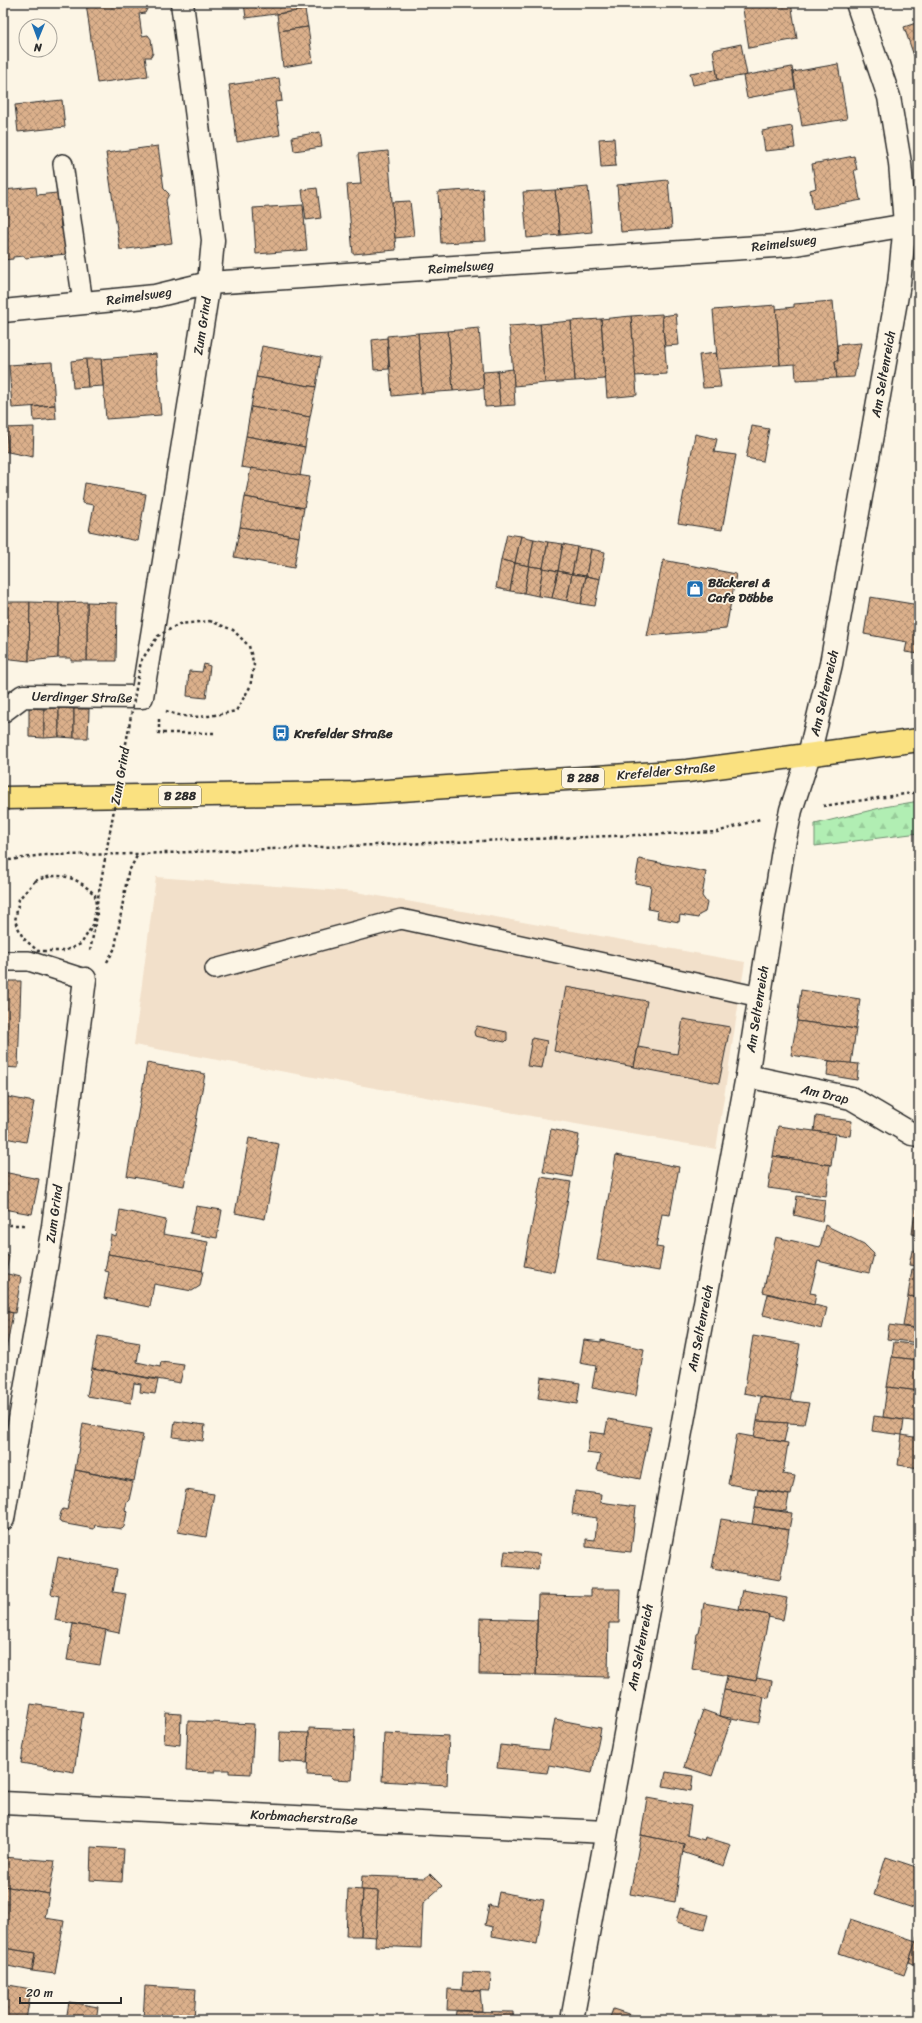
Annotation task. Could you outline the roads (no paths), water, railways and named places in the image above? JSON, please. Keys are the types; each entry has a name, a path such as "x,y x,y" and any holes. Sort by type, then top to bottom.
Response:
{"main road":[{"name":"Krefelder Straße","path":"3,798 356,793 687,771 919,740"}],"street":[{"name":"Zum Grind","path":"151,703 209,283 213,240 182,3"},
{"name":"Am Seltenreich","path":"572,2020 747,1076 791,810 809,755 831,664 899,284 912,223 889,97 856,3"},
{"name":"Reimelsweg","path":"3,311 155,296 209,283 790,245 912,223"},
{"name":"Uerdinger Straße","path":"3,711 23,696 151,703"},
{"name":"Zum Grind","path":"3,1518 53,1226 85,979"},
{"name":"Am Drap","path":"747,1076 851,1098 912,1134 919,1135"},
{"name":"Korbmacherstraße","path":"3,1803 606,1832"}],"lane":[{"path":"63,164 83,304"},
{"path":"215,968 401,919 760,996"},
{"path":"3,961 29,961 85,979"}],"place":[{"name":"Bäckerei & Cafe Döbbe","path":"695,589"},
{"name":"Krefelder Straße","path":"281,733"}]}
